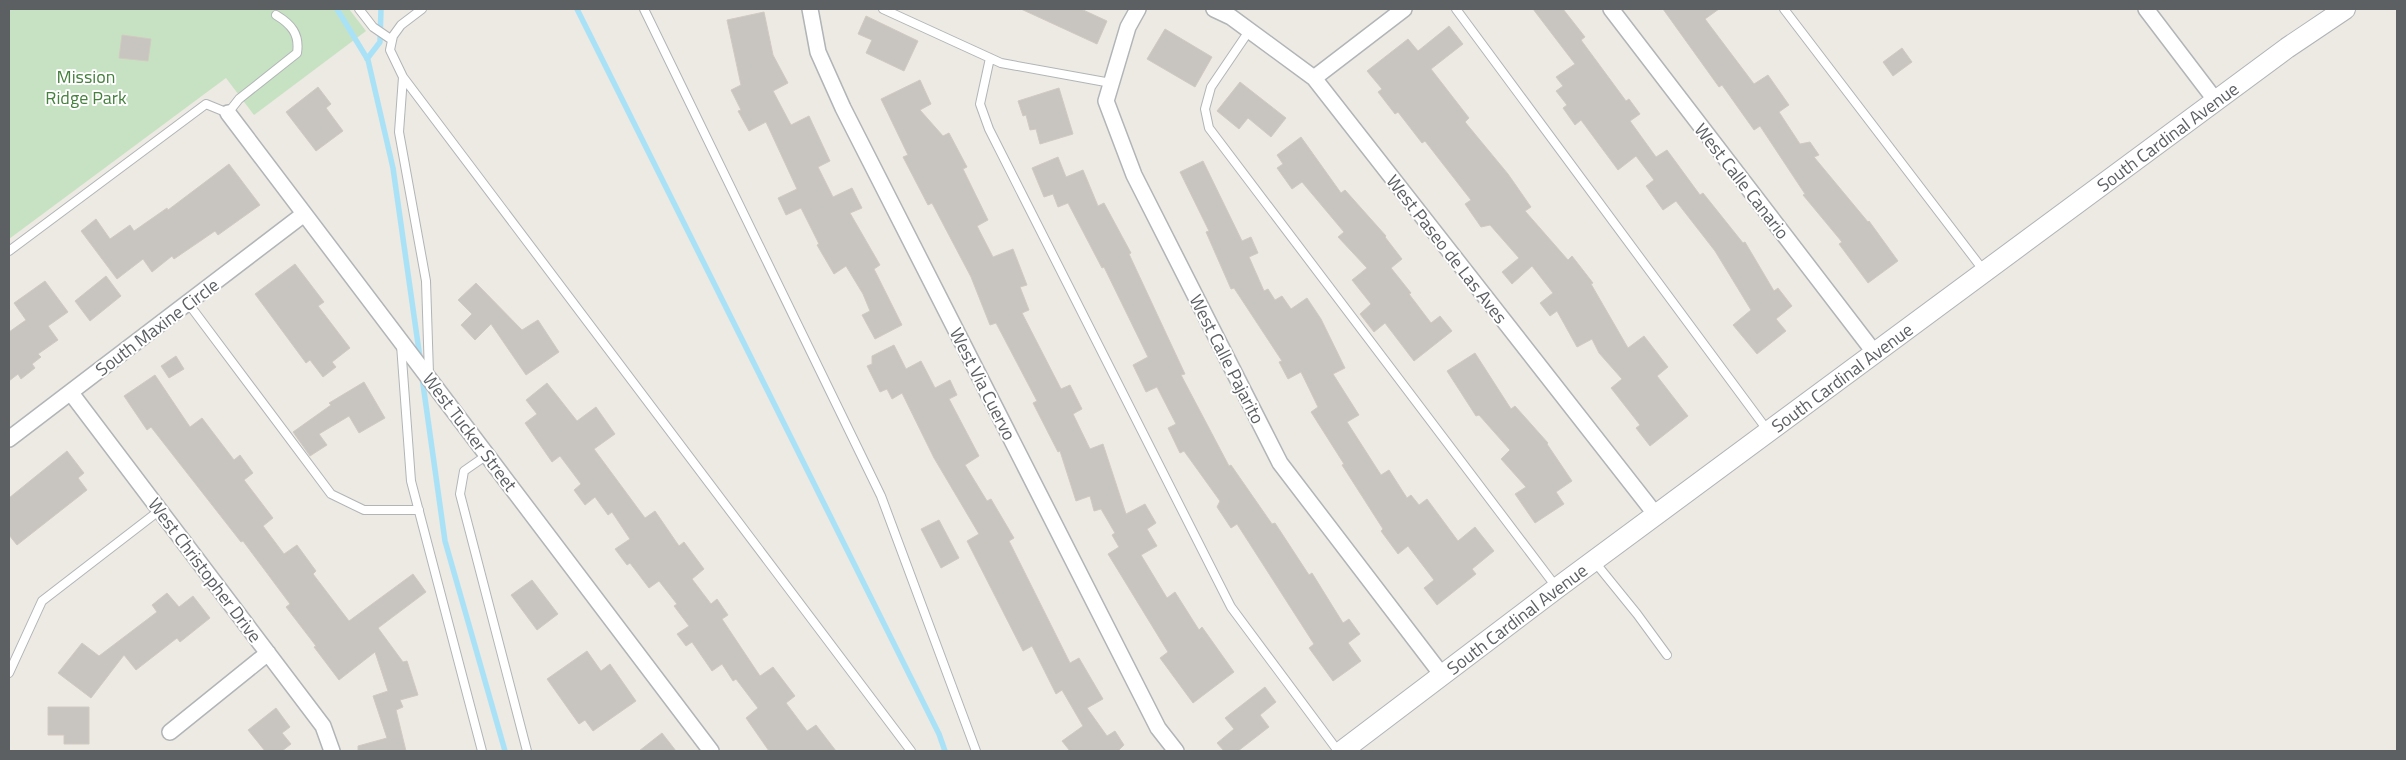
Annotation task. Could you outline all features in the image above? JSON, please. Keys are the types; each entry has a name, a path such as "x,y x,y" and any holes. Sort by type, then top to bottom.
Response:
{"main road":[{"name":"South Cardinal Avenue","path":"1340,751 1874,352 2287,48 2345,9"}],"street":[{"name":"West Via Cuervo","path":"810,9 818,52 843,108 1158,728 1176,751"},
{"name":"West Calle Pajarito","path":"1138,9 1128,27 1106,101 1134,175 1280,463 1442,675"},
{"name":"West Paseo de Las Aves","path":"1214,9 1230,16 1314,78 1656,515"},
{"path":"1314,78 1404,9"},
{"name":"West Calle Canario","path":"1611,9 1874,352"},
{"path":"2146,9 2216,101"},
{"name":"West Tucker Street","path":"228,113 711,751"},
{"name":"South Maxine Circle","path":"9,439 304,214"},
{"name":"West Christopher Drive","path":"71,393 322,726 332,751"},
{"path":"170,732 268,653"}],"lane":[{"path":"359,9 373,27 392,40"},
{"path":"422,9 402,25 392,40 390,50 402,77 911,751"},
{"path":"644,9 881,496 976,751"},
{"path":"884,9 1001,63 1111,83"},
{"path":"1456,9 1768,431"},
{"path":"1784,9 1984,271"},
{"path":"9,251 206,104 228,113 239,99 297,53 297,37 290,24 276,15"},
{"path":"1249,30 1211,87 1205,109 1209,128 1557,588"},
{"path":"990,58 980,104 1002,156 1231,607 1340,751"},
{"path":"402,77 399,132 426,281 429,378"},
{"path":"188,303 331,494 364,510 419,510"},
{"path":"400,341 412,481 482,751"},
{"path":"487,455 464,471 460,494 527,751"},
{"path":"9,673 42,601 160,510"},
{"path":"1594,561 1637,614 1666,656"}],"green space":[{"name":"Mission Ridge Park","path":"9,9 349,9 366,31 254,115 226,78 9,239"}],"building":[{"path":"1021,9 1081,9 1107,21 1097,44"},
{"path":"1533,9 1563,9 1585,37 1581,40 1626,101 1629,99 1640,114 1630,121 1656,157 1667,150 1700,195 1703,193 1743,243 1745,242 1774,291 1778,288 1792,306 1776,319 1786,331 1757,354 1733,325 1751,310 1715,251 1676,201 1663,210 1646,186 1654,180 1636,156 1618,170 1581,120 1575,125 1563,108 1567,105 1556,91 1563,86 1556,77 1575,64"},
{"path":"1663,9 1719,9 1705,19 1754,84 1768,75 1789,105 1779,112 1800,144 1810,142 1819,155 1814,157 1869,221 1898,261 1868,283 1839,244 1842,242 1803,195 1805,194 1760,126 1754,130 1722,85 1719,87"},
{"path":"764,12 773,55 788,83 773,91 791,125 809,116 830,161 818,167 833,197 852,188 862,208 850,213 880,265 874,269 902,325 875,339 862,315 870,311 863,294 846,266 834,274 817,245 819,244 801,208 786,215 778,198 797,189 766,122 749,131 738,111 741,110 731,90 741,85 727,20"},
{"path":"866,16 918,41 904,71 866,53 872,40 858,34"},
{"path":"1449,26 1463,44 1431,69 1469,118 1465,122 1508,174 1531,207 1525,211 1568,260 1572,256 1593,283 1591,284 1628,348 1644,336 1668,367 1657,376 1688,416 1650,446 1636,428 1640,425 1611,388 1622,379 1599,353 1592,339 1577,347 1557,311 1550,316 1540,303 1553,293 1532,266 1512,284 1502,272 1519,258 1490,225 1481,227 1465,204 1471,200 1425,141 1422,143 1398,112 1395,114 1378,92 1382,89 1367,71 1408,39 1418,51"},
{"path":"1165,29 1212,57 1195,87 1147,59"},
{"path":"122,35 151,39 148,61 119,58"},
{"path":"1902,48 1912,62 1893,76 1883,62"},
{"path":"920,80 931,104 920,110 943,136 949,133 967,167 963,169 988,220 977,226 993,257 1013,249 1027,285 1020,287 1029,310 1022,313 1061,389 1070,385 1082,409 1073,414 1090,449 1103,444 1126,514 1145,504 1156,523 1147,529 1157,546 1141,555 1167,598 1175,592 1199,630 1202,627 1234,672 1193,703 1160,658 1168,652 1108,554 1119,547 1112,535 1115,533 1101,509 1094,511 1090,496 1076,501 1060,451 1058,452 1033,403 1037,401 996,323 990,325 971,277 932,203 928,205 903,157 908,155 881,99"},
{"path":"1240,82 1286,118 1271,137 1248,118 1239,129 1217,111"},
{"path":"318,87 331,104 326,108 343,131 316,151 286,112"},
{"path":"1059,88 1073,134 1040,144 1036,129 1030,130 1026,115 1023,116 1018,101"},
{"path":"1301,137 1341,193 1345,190 1386,236 1402,259 1391,268 1431,323 1440,316 1452,331 1414,361 1385,323 1374,332 1360,314 1371,304 1352,280 1367,268 1338,237 1344,232 1302,182 1292,189 1277,168 1283,164 1277,155"},
{"path":"1058,157 1066,177 1083,170 1098,206 1104,203 1131,253 1129,254 1185,374 1181,375 1229,466 1231,465 1272,524 1275,523 1309,575 1312,573 1343,623 1349,619 1360,634 1348,643 1361,661 1333,681 1309,648 1314,644 1237,524 1231,528 1217,507 1220,501 1184,451 1180,453 1168,428 1176,424 1157,387 1146,392 1133,365 1148,357 1104,267 1102,268 1068,203 1058,207 1053,194 1044,197 1032,168"},
{"path":"1203,161 1242,241 1251,237 1258,253 1249,257 1264,291 1268,289 1275,300 1282,296 1291,309 1307,298 1321,319 1345,368 1333,374 1359,415 1347,422 1381,475 1389,470 1407,498 1411,495 1419,505 1427,499 1458,541 1475,527 1494,551 1472,569 1476,574 1437,605 1424,588 1434,580 1408,546 1398,554 1381,531 1383,529 1311,412 1318,407 1301,372 1288,379 1279,362 1282,361 1234,288 1231,289 1206,232 1209,231 1180,172"},
{"path":"229,164 260,205 218,235 215,231 174,259 172,256 152,272 143,259 117,279 81,231 96,219 110,239 130,225 134,231 167,208 168,210"},
{"path":"295,264 324,302 318,306 350,348 332,362 336,367 323,377 310,360 306,363 255,294"},
{"path":"106,276 121,296 90,321 75,301"},
{"path":"45,281 68,312 48,326 58,340 38,354 41,357 32,364 35,368 21,379 18,374 9,381 9,332 26,320 14,303"},
{"path":"476,283 522,330 538,320 559,352 526,375 491,324 475,340 461,325 472,314 458,300"},
{"path":"894,345 906,369 921,361 935,388 950,380 957,395 949,399 979,456 965,465 987,501 991,499 1014,538 1009,541 1070,663 1079,658 1103,699 1087,708 1107,736 1115,731 1124,745 1118,751 1070,751 1062,741 1083,726 1062,690 1056,694 1032,646 1023,651 967,541 979,534 934,458 902,393 892,399 887,389 880,392 867,366 872,364 872,356"},
{"path":"1475,353 1511,409 1515,406 1548,443 1572,481 1556,492 1564,504 1535,523 1515,494 1526,487 1501,459 1510,450 1479,415 1476,416 1447,371"},
{"path":"176,356 184,369 169,378 161,366"},
{"path":"155,375 190,427 202,418 234,460 240,455 253,473 244,480 273,518 263,526 284,554 297,545 316,571 313,574 349,621 413,574 426,592 378,628 403,662 407,661 418,695 400,700 403,707 396,710 406,751 358,751 358,746 387,738 373,696 388,691 375,652 339,680 286,607 290,604 243,541 241,542 151,427 147,430 124,396"},
{"path":"364,382 385,418 359,433 349,416 319,434 327,445 310,456 293,432 331,405 329,403"},
{"path":"547,383 577,421 596,407 615,434 594,449 645,518 655,511 679,546 684,542 704,569 692,579 711,604 717,599 728,615 722,619 760,676 773,667 795,696 786,703 807,731 816,725 836,751 769,751 746,718 758,708 736,679 733,681 722,664 712,671 692,642 686,646 677,634 689,626 674,606 677,604 659,581 649,588 630,563 627,565 615,549 630,539 612,512 608,515 595,497 585,505 574,490 581,484 560,456 552,462 525,423 537,414 526,400"},
{"path":"67,451 84,473 78,478 87,490 17,545 9,535 9,498"},
{"path":"939,520 959,558 941,568 921,529"},
{"path":"532,580 558,614 537,630 511,595"},
{"path":"167,593 179,607 193,596 210,618 180,642 177,638 136,670 124,655 91,698 58,673 82,643 99,656 157,612 152,605"},
{"path":"587,651 601,671 610,664 636,701 593,731 585,720 579,724 547,679"},
{"path":"1265,687 1276,702 1260,715 1269,727 1238,751 1224,751 1217,743 1234,729 1225,718"},
{"path":"48,707 89,707 89,744 64,744 64,735 48,735"},
{"path":"276,708 290,727 282,733 291,744 282,751 265,751 248,730"},
{"path":"662,733 676,751 639,751"}],"waterway":[{"path":"337,9 368,60 393,168 420,358"},
{"path":"367,59 380,42 381,9"},
{"path":"577,9 939,734 945,751"},
{"path":"422,377 445,541 505,751"}]}
